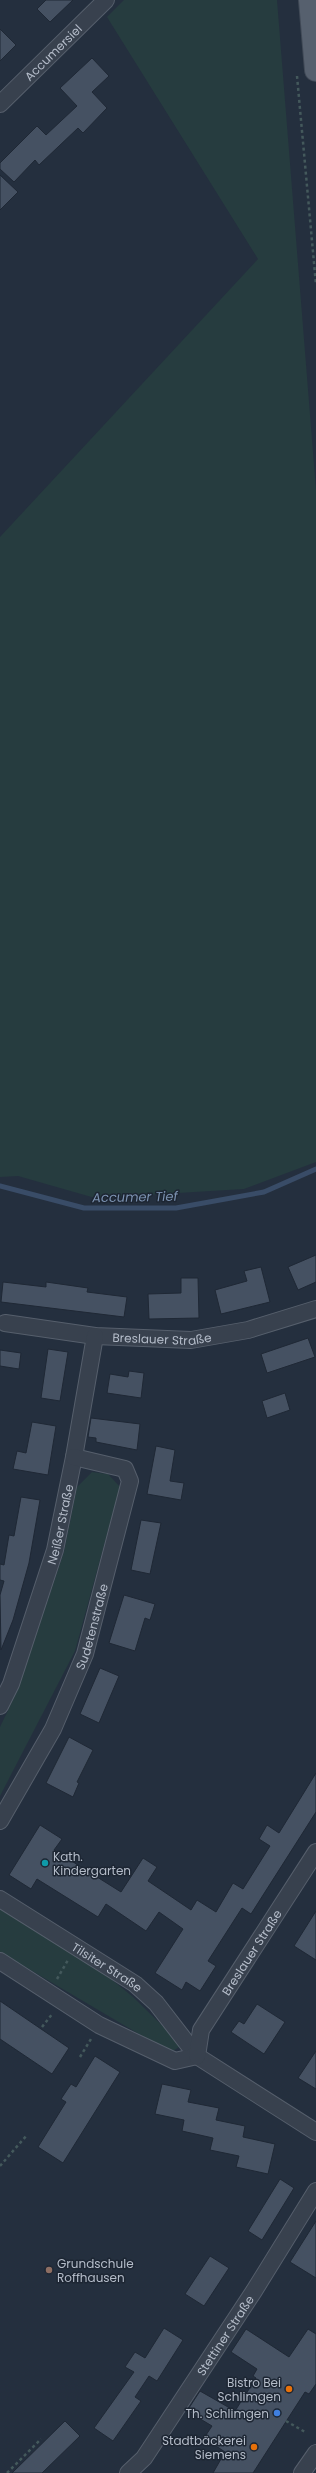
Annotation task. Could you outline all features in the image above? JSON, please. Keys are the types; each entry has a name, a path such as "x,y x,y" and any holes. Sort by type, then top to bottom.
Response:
{"main road":[{"path":"306,70 310,0"}],"street":[{"name":"Accumersiel","path":"0,104 106,0"},
{"name":"Breslauer Straße","path":"5,1323 95,1336 191,1340 248,1330 316,1309"},
{"name":"Neißer Straße","path":"0,1706 11,1684 55,1550 74,1457 95,1336"},
{"name":"Sudetenstraße","path":"0,1821 53,1728 85,1654 130,1481 125,1469 74,1457"},
{"name":"Breslauer Straße","path":"197,2056 201,2030 316,1852"},
{"name":"Tilsiter Straße","path":"0,1899 134,1984 156,2003 197,2056 316,2132"},
{"path":"0,1961 99,2025 175,2061 197,2056"},
{"name":"Stettiner Straße","path":"128,2473 144,2458 254,2291 316,2191"},
{"path":"302,2473 316,2453"}],"path":[{"path":"306,70 316,285"},
{"path":"49,1993 76,1946"},
{"path":"80,2057 99,2025"},
{"path":"0,2166 27,2135"},
{"path":"286,2421 305,2432"},
{"path":"7,2473 41,2439"}],"green space":[{"path":"124,0 277,0 316,490 316,1162 244,1189 95,1198 18,1176 0,1177 0,537 258,259 107,17"},
{"path":"92,1472 108,1474 120,1487 75,1651 0,1796 0,1727 17,1692 64,1552 77,1487"},
{"path":"0,1908 105,1974 133,1997 180,2043 179,2047 173,2051 161,2047 0,1952"}],"building":[{"path":"46,0 73,0 50,22 37,9"},
{"path":"0,29 16,45 0,61"},
{"path":"92,58 109,76 92,92 107,108 83,133 78,128 39,165 35,160 14,182 0,169 0,163 37,126 46,135 77,106 60,88"},
{"path":"0,175 18,192 0,210"},
{"path":"316,1255 316,1282 298,1290 288,1267"},
{"path":"261,1267 270,1302 221,1314 215,1290 247,1281 244,1271"},
{"path":"181,1278 198,1278 199,1318 149,1319 148,1294 181,1293"},
{"path":"3,1282 46,1287 46,1282 88,1288 87,1292 127,1297 124,1317 1,1302"},
{"path":"308,1338 315,1357 267,1373 261,1354"},
{"path":"48,1349 68,1352 60,1401 41,1398"},
{"path":"0,1350 21,1353 19,1369 0,1366"},
{"path":"129,1371 144,1373 141,1398 107,1393 110,1374 128,1377"},
{"path":"285,1393 290,1410 267,1418 262,1401"},
{"path":"91,1418 140,1424 137,1450 96,1442 96,1438 88,1437"},
{"path":"32,1422 56,1426 48,1475 13,1469 17,1451 26,1453"},
{"path":"156,1446 175,1450 170,1481 184,1483 181,1500 147,1494"},
{"path":"21,1497 40,1500 29,1563 13,1620 1,1650 0,1595 4,1581 0,1580 0,1564 4,1565 9,1535 14,1536"},
{"path":"141,1520 161,1523 150,1574 131,1570"},
{"path":"124,1595 155,1604 150,1620 145,1618 135,1651 109,1643"},
{"path":"100,1668 119,1676 99,1723 80,1714"},
{"path":"69,1737 93,1750 77,1782 79,1783 73,1797 46,1783"},
{"path":"316,1773 316,1812 251,1914 242,1908 208,1961 216,1966 200,1991 186,1982 182,1990 155,1973 183,1929 159,1912 146,1931 106,1904 98,1917 37,1879 31,1889 9,1875 40,1825 62,1839 54,1850 121,1892 143,1858 157,1867 148,1881 191,1910 197,1900 216,1912 233,1883 243,1889 270,1846 259,1839 267,1825 279,1833"},
{"path":"316,1911 316,1960 294,1946"},
{"path":"0,2001 69,2048 52,2074 0,2039"},
{"path":"257,2004 285,2022 264,2054 231,2032 239,2021 244,2024"},
{"path":"316,2051 316,2089 298,2078"},
{"path":"95,2056 120,2072 63,2163 38,2147 66,2102 61,2099 71,2084 76,2087"},
{"path":"162,2084 191,2090 188,2102 219,2108 216,2120 245,2126 243,2137 275,2144 268,2174 236,2167 239,2156 210,2150 213,2138 182,2131 184,2120 155,2114"},
{"path":"280,2179 294,2188 262,2240 248,2231"},
{"path":"316,2221 316,2278 290,2262"},
{"path":"210,2256 229,2268 204,2306 185,2294"},
{"path":"164,2328 183,2340 157,2381 149,2376 135,2397 141,2401 113,2441 94,2428 134,2372 125,2367 135,2352 145,2358"},
{"path":"246,2329 289,2357 308,2329 316,2334 316,2384 309,2394 305,2392 253,2473 213,2473 225,2452 204,2438 212,2426 187,2411 200,2391 235,2411 256,2378 253,2376 257,2369 231,2352"},
{"path":"65,2421 80,2436 42,2473 12,2473"}],"waterway":[{"name":"Accumer Tief","path":"0,1186 84,1208 176,1208 264,1192 316,1169"}],"place":[{"name":"Kath. Kindergarten","path":"45,1863"},
{"name":"Grundschule Roffhausen","path":"49,2270"},
{"name":"Bistro Bei Schlimgen","path":"289,2389"},
{"name":"Th. Schlimgen","path":"277,2413"},
{"name":"Stadtbäckerei Siemens","path":"254,2447"}]}
